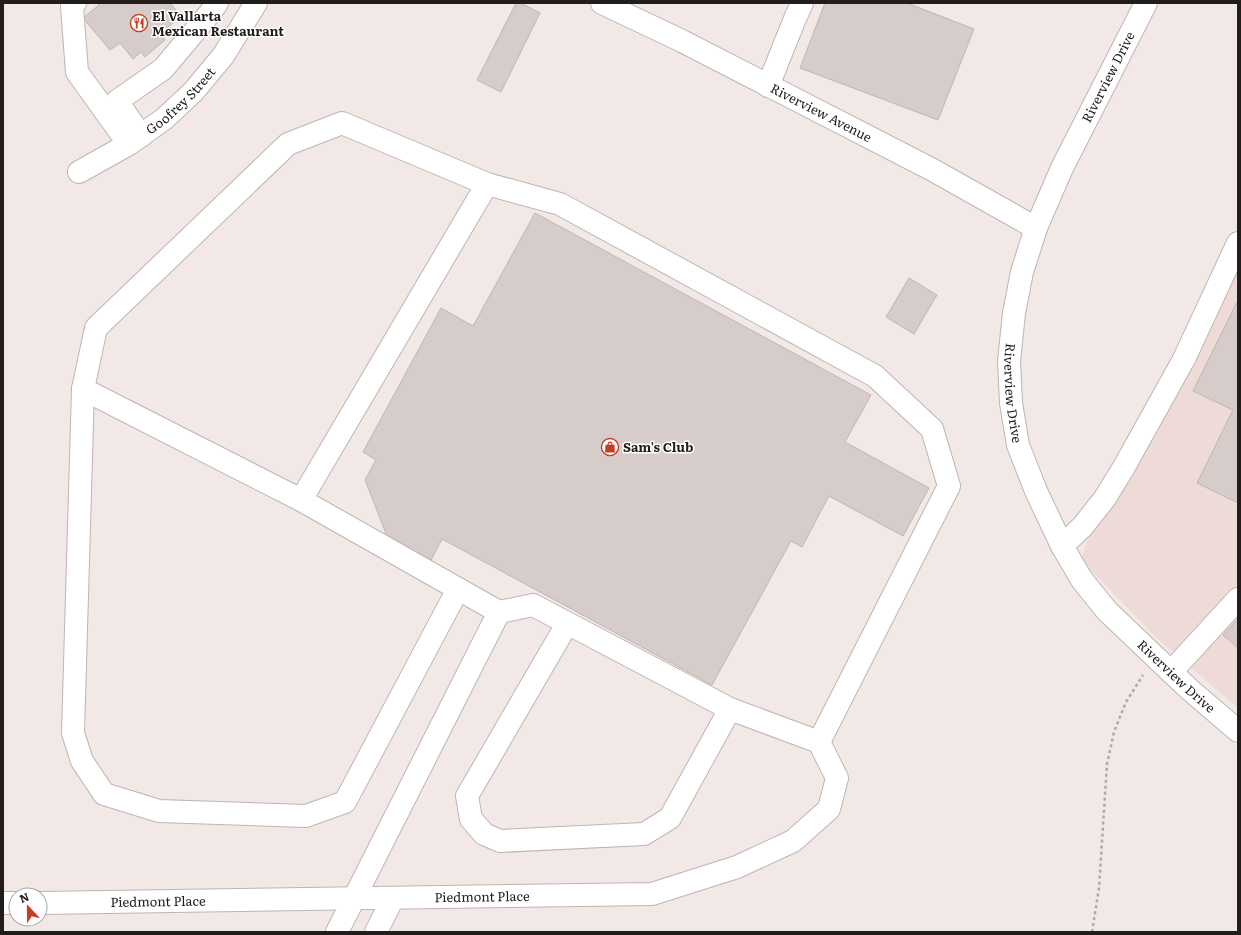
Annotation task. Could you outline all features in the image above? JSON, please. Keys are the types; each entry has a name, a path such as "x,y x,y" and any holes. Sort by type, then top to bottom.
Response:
{"street":[{"path":"75,3 72,7 72,12 77,72 135,140"},
{"path":"135,140 117,101 163,69 217,3"},
{"name":"Riverview Avenue","path":"602,3 682,41 931,169 1036,228"},
{"path":"768,86 802,3"},
{"name":"Riverview Drive","path":"1146,3 1062,168 1036,228 1022,272 1014,313 1009,361 1011,403 1018,445 1036,491 1062,546 1082,580 1107,611 1238,732"},
{"name":"Goofrey Street","path":"79,172 135,140 164,119 193,92 223,56 249,5"},
{"path":"83,389 301,500 499,612 533,605 730,709 819,742 949,486 932,430 875,376 560,204 487,184 342,124 288,144 96,328 83,389 73,733 82,760 104,794 159,811 306,816 345,802 458,589"},
{"path":"301,500 487,184"},
{"path":"1062,546 1083,526 1105,498 1124,467 1184,359 1238,243"},
{"path":"1164,665 1238,599"},
{"path":"337,932 499,612"},
{"path":"567,624 467,796 470,819 484,834 500,841 644,834 670,818 730,709"},
{"name":"Piedmont Place","path":"48,903 652,894 737,867 794,841 829,809 837,778 819,742"},
{"path":"376,932 393,898"}],"path":[{"path":"1092,932 1099,888 1107,764 1114,732 1126,702 1143,675 1164,665"}],"shaded area":[{"path":"1238,265 1238,708 1159,640 1081,560 1092,527"}],"building":[{"path":"97,3 170,3 181,16 160,34 165,40 145,57 141,52 133,59 120,43 110,50 83,18 99,5"},
{"path":"516,3 521,3 540,13 501,92 477,80"},
{"path":"825,3 907,3 974,29 938,120 800,68"},
{"name":"Sam's Club","path":"535,213 871,395 845,442 929,488 903,536 829,496 802,547 791,541 712,685 442,539 431,560 387,536 365,480 376,460 363,452 441,308 473,326"},
{"path":"909,278 937,295 914,334 886,317"},
{"path":"1238,300 1238,503 1197,483 1233,410 1193,391"},
{"path":"1238,619 1238,648 1223,635"}],"place":[{"name":"El Vallarta Mexican Restaurant","path":"139,23"},
{"name":"Sam's Club","path":"610,447"}]}
